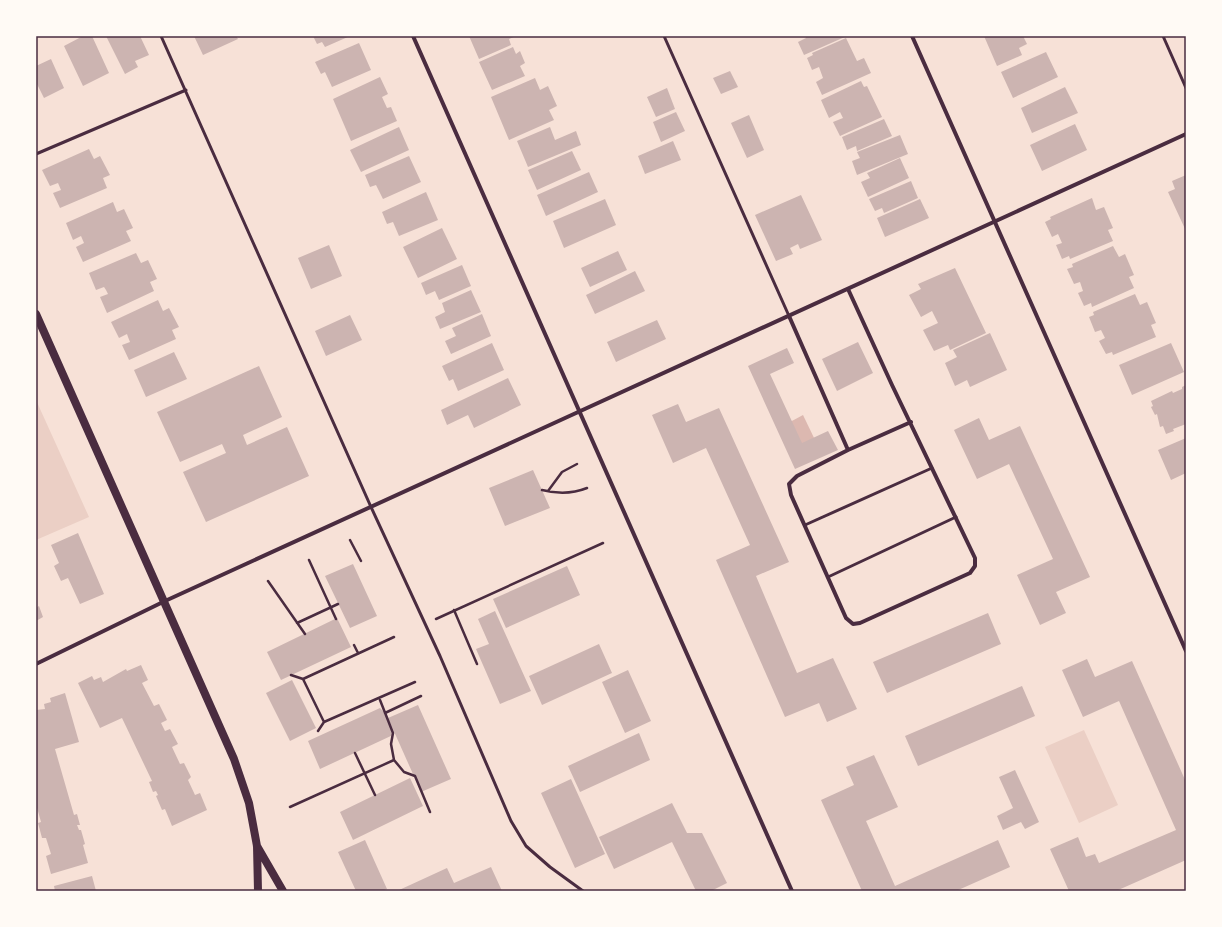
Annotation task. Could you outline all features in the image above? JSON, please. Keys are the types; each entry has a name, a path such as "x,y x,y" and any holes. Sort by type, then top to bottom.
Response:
{"main road":[{"path":"36,314 234,759 249,803 257,846 258,891"},
{"path":"257,846 283,891"}],"street":[{"path":"413,36 792,891"},
{"path":"912,36 1186,651"},
{"path":"36,664 165,601 1186,134"},
{"path":"848,289 892,385 911,422 975,558 975,566 970,573 860,623 853,624 846,618 791,495 789,484 797,476 848,450 911,422"},
{"path":"789,316 848,450"}],"lane":[{"path":"161,36 371,507 440,656 511,821 526,846 550,867 583,891"},
{"path":"664,36 789,316"},
{"path":"1163,36 1186,88"},
{"path":"36,154 186,90"},
{"path":"805,525 932,468"},
{"path":"828,577 956,517"}],"path":[{"path":"548,491 562,472 577,464"},
{"path":"542,490 563,494 580,491 587,488"},
{"path":"350,540 360,561"},
{"path":"436,619 603,543"},
{"path":"309,560 336,619"},
{"path":"268,581 304,634"},
{"path":"297,623 338,604"},
{"path":"454,610 477,664"},
{"path":"291,675 302,678 394,637"},
{"path":"354,645 358,653"},
{"path":"302,678 324,722"},
{"path":"318,731 324,722 415,682"},
{"path":"385,713 421,696"},
{"path":"380,700 393,733 391,744 394,760 404,772 415,776 430,812"},
{"path":"355,753 375,795"},
{"path":"290,807 394,760"}],"shaded area":[{"path":"36,400 89,517 36,540"},
{"path":"803,415 816,442 802,449 790,422"},
{"path":"1084,730 1118,805 1079,823 1045,747"}],"building":[{"path":"83,36 92,36 109,73 83,86 64,46"},
{"path":"106,36 140,36 149,55 135,61 138,67 125,74"},
{"path":"194,36 236,36 238,39 203,55"},
{"path":"313,36 350,36 325,47 322,42 317,44"},
{"path":"469,36 516,36 509,39 511,45 479,59"},
{"path":"805,36 847,36 804,55 798,42 806,38"},
{"path":"984,36 1023,36 1027,44 1019,48 1022,55 997,66"},
{"path":"846,38 857,61 864,58 871,73 822,95 816,82 823,78 819,67 812,70 807,58 813,55 812,53"},
{"path":"359,43 371,70 332,87 325,72 321,74 315,62"},
{"path":"513,47 516,54 520,51 525,63 520,66 525,76 492,90 479,62"},
{"path":"1046,52 1058,77 1013,98 1001,72"},
{"path":"51,59 64,88 44,98 36,82 36,66"},
{"path":"730,71 738,87 721,94 713,78"},
{"path":"380,77 388,94 382,97 387,108 391,107 397,121 351,141 333,99"},
{"path":"535,78 540,90 548,86 557,106 549,110 554,120 509,140 491,97"},
{"path":"861,81 864,87 867,86 882,117 840,136 833,122 843,118 840,112 829,118 821,100"},
{"path":"1065,87 1078,113 1032,133 1021,108"},
{"path":"667,88 675,109 656,117 647,97"},
{"path":"676,112 685,131 661,142 653,122"},
{"path":"749,115 764,150 747,158 731,123"},
{"path":"884,119 892,136 857,151 856,146 847,150 842,137"},
{"path":"1075,124 1087,150 1042,171 1030,145"},
{"path":"399,127 409,150 361,172 350,150"},
{"path":"550,127 555,140 576,131 581,145 528,167 517,141"},
{"path":"900,135 908,154 857,175 852,161 860,158 857,152"},
{"path":"673,141 681,160 645,174 638,156"},
{"path":"89,149 94,159 100,156 110,175 103,178 107,188 60,208 53,193 61,190 58,183 50,186 42,170"},
{"path":"572,151 581,170 537,190 528,170"},
{"path":"409,156 421,182 383,199 376,185 370,187 365,175"},
{"path":"900,158 909,178 868,197 861,182 870,178 867,173"},
{"path":"589,172 598,192 546,216 537,195"},
{"path":"1186,175 1186,231 1168,192 1175,189 1172,181"},
{"path":"911,181 918,198 884,213 882,208 875,211 869,199"},
{"path":"426,192 438,220 399,236 393,222 387,224 382,212"},
{"path":"801,195 822,240 800,249 798,244 790,248 793,254 776,261 755,215"},
{"path":"1092,198 1096,210 1104,207 1113,228 1108,230 1113,241 1070,259 1069,256 1062,259 1056,245 1062,243 1058,234 1052,237 1045,222 1051,219 1050,217"},
{"path":"605,199 616,225 564,248 553,221"},
{"path":"920,199 929,218 885,237 877,218"},
{"path":"113,202 117,212 124,209 133,228 126,231 131,241 83,262 76,247 84,243 81,236 73,240 66,223"},
{"path":"442,228 457,259 418,278 403,247"},
{"path":"329,245 342,276 311,289 298,258"},
{"path":"1113,246 1119,257 1125,254 1134,275 1129,277 1134,288 1092,307 1091,303 1084,306 1078,293 1083,291 1080,282 1074,284 1067,269 1073,267 1072,264"},
{"path":"618,251 627,270 590,287 581,268"},
{"path":"136,253 141,263 148,260 157,279 150,282 154,291 107,313 100,297 108,294 104,287 96,290 89,273"},
{"path":"462,265 471,286 439,300 435,291 426,295 421,283"},
{"path":"955,268 986,333 950,350 948,345 934,351 923,330 938,323 932,311 921,317 909,295 921,289 918,284"},
{"path":"635,271 645,291 595,314 586,295"},
{"path":"471,290 481,312 440,329 435,317 445,312 442,303"},
{"path":"1135,294 1140,305 1147,302 1156,323 1151,325 1156,337 1113,355 1112,352 1106,354 1099,341 1105,338 1101,330 1095,332 1089,317 1094,315 1093,312"},
{"path":"158,300 163,311 169,308 179,327 172,330 176,339 129,360 122,345 130,342 127,334 119,338 111,322"},
{"path":"482,314 491,336 451,354 445,341 456,336 452,328"},
{"path":"350,315 362,340 326,356 315,331"},
{"path":"657,320 666,339 616,362 607,342"},
{"path":"990,333 1007,370 970,387 967,380 955,386 945,363 957,357 953,350"},
{"path":"858,342 873,373 837,391 822,359"},
{"path":"492,343 504,370 458,391 453,379 449,381 442,366"},
{"path":"1171,343 1184,372 1132,395 1119,365"},
{"path":"787,348 794,363 770,374 802,443 828,431 838,450 795,469 748,366"},
{"path":"174,352 187,379 146,397 134,370"},
{"path":"259,366 282,417 243,435 247,445 287,427 309,476 206,522 183,472 226,453 222,444 180,462 157,412"},
{"path":"508,378 521,405 474,428 468,415 447,425 441,410"},
{"path":"1186,385 1186,424 1173,429 1174,431 1166,434 1163,426 1160,427 1157,414 1155,415 1151,407 1153,406 1151,401 1172,391 1173,393 1182,389 1182,387"},
{"path":"678,404 686,422 719,408 789,562 756,576 797,673 833,658 857,709 827,722 819,703 785,717 716,560 750,545 706,448 673,463 652,415"},
{"path":"979,418 989,440 1020,426 1090,577 1056,592 1066,613 1040,625 1017,575 1053,559 1009,464 977,479 954,430"},
{"path":"1186,438 1186,473 1171,480 1158,450"},
{"path":"533,470 550,508 505,526 489,488"},
{"path":"78,533 104,594 80,604 68,578 61,581 54,566 59,563 51,545"},
{"path":"353,564 377,616 350,628 325,576"},
{"path":"567,566 580,595 506,628 493,599"},
{"path":"39,606 43,617 36,621 36,608"},
{"path":"495,611 531,691 500,704 476,649 489,644 478,619"},
{"path":"988,613 1001,644 887,693 873,662"},
{"path":"337,618 351,647 281,680 267,652"},
{"path":"599,644 612,673 542,705 529,676"},
{"path":"1087,659 1095,677 1132,661 1186,782 1186,860 1116,891 1069,891 1050,849 1078,837 1086,857 1095,854 1099,863 1176,830 1119,701 1083,717 1062,670"},
{"path":"141,665 148,680 142,683 154,706 159,704 167,720 161,723 165,731 170,729 178,744 172,747 180,764 184,763 191,777 188,780 195,795 200,793 207,810 172,826 165,809 162,810 156,796 158,795 156,791 153,792 149,782 152,781 122,718 100,728 78,683 92,676 94,680 101,677 103,682 126,669 127,671"},
{"path":"628,670 651,721 625,733 602,682"},
{"path":"292,680 316,728 290,741 266,693"},
{"path":"1022,686 1035,716 918,766 905,736"},
{"path":"65,693 79,742 55,749 74,815 77,814 80,825 77,825 79,830 81,830 88,863 51,874 46,856 51,854 46,838 42,838 38,823 41,822 36,804 36,710 45,709 44,704 51,702 50,698"},
{"path":"418,705 451,779 421,792 388,718"},
{"path":"380,708 385,713 393,735 320,769 308,741"},
{"path":"639,733 650,760 580,792 568,766"},
{"path":"874,755 898,807 866,821 895,886 998,840 1010,867 956,891 862,891 821,800 854,785 846,767"},
{"path":"1015,770 1039,822 1025,829 1021,822 1003,830 997,816 1013,808 999,777"},
{"path":"410,778 423,806 353,840 340,812"},
{"path":"571,779 605,854 575,868 541,793"},
{"path":"672,803 687,833 702,833 727,883 711,891 696,891 672,842 614,869 599,837"},
{"path":"365,840 387,889 382,891 356,891 338,852"},
{"path":"491,867 502,891 397,891 447,868 454,883"},
{"path":"92,876 96,891 55,891 54,886"}]}
